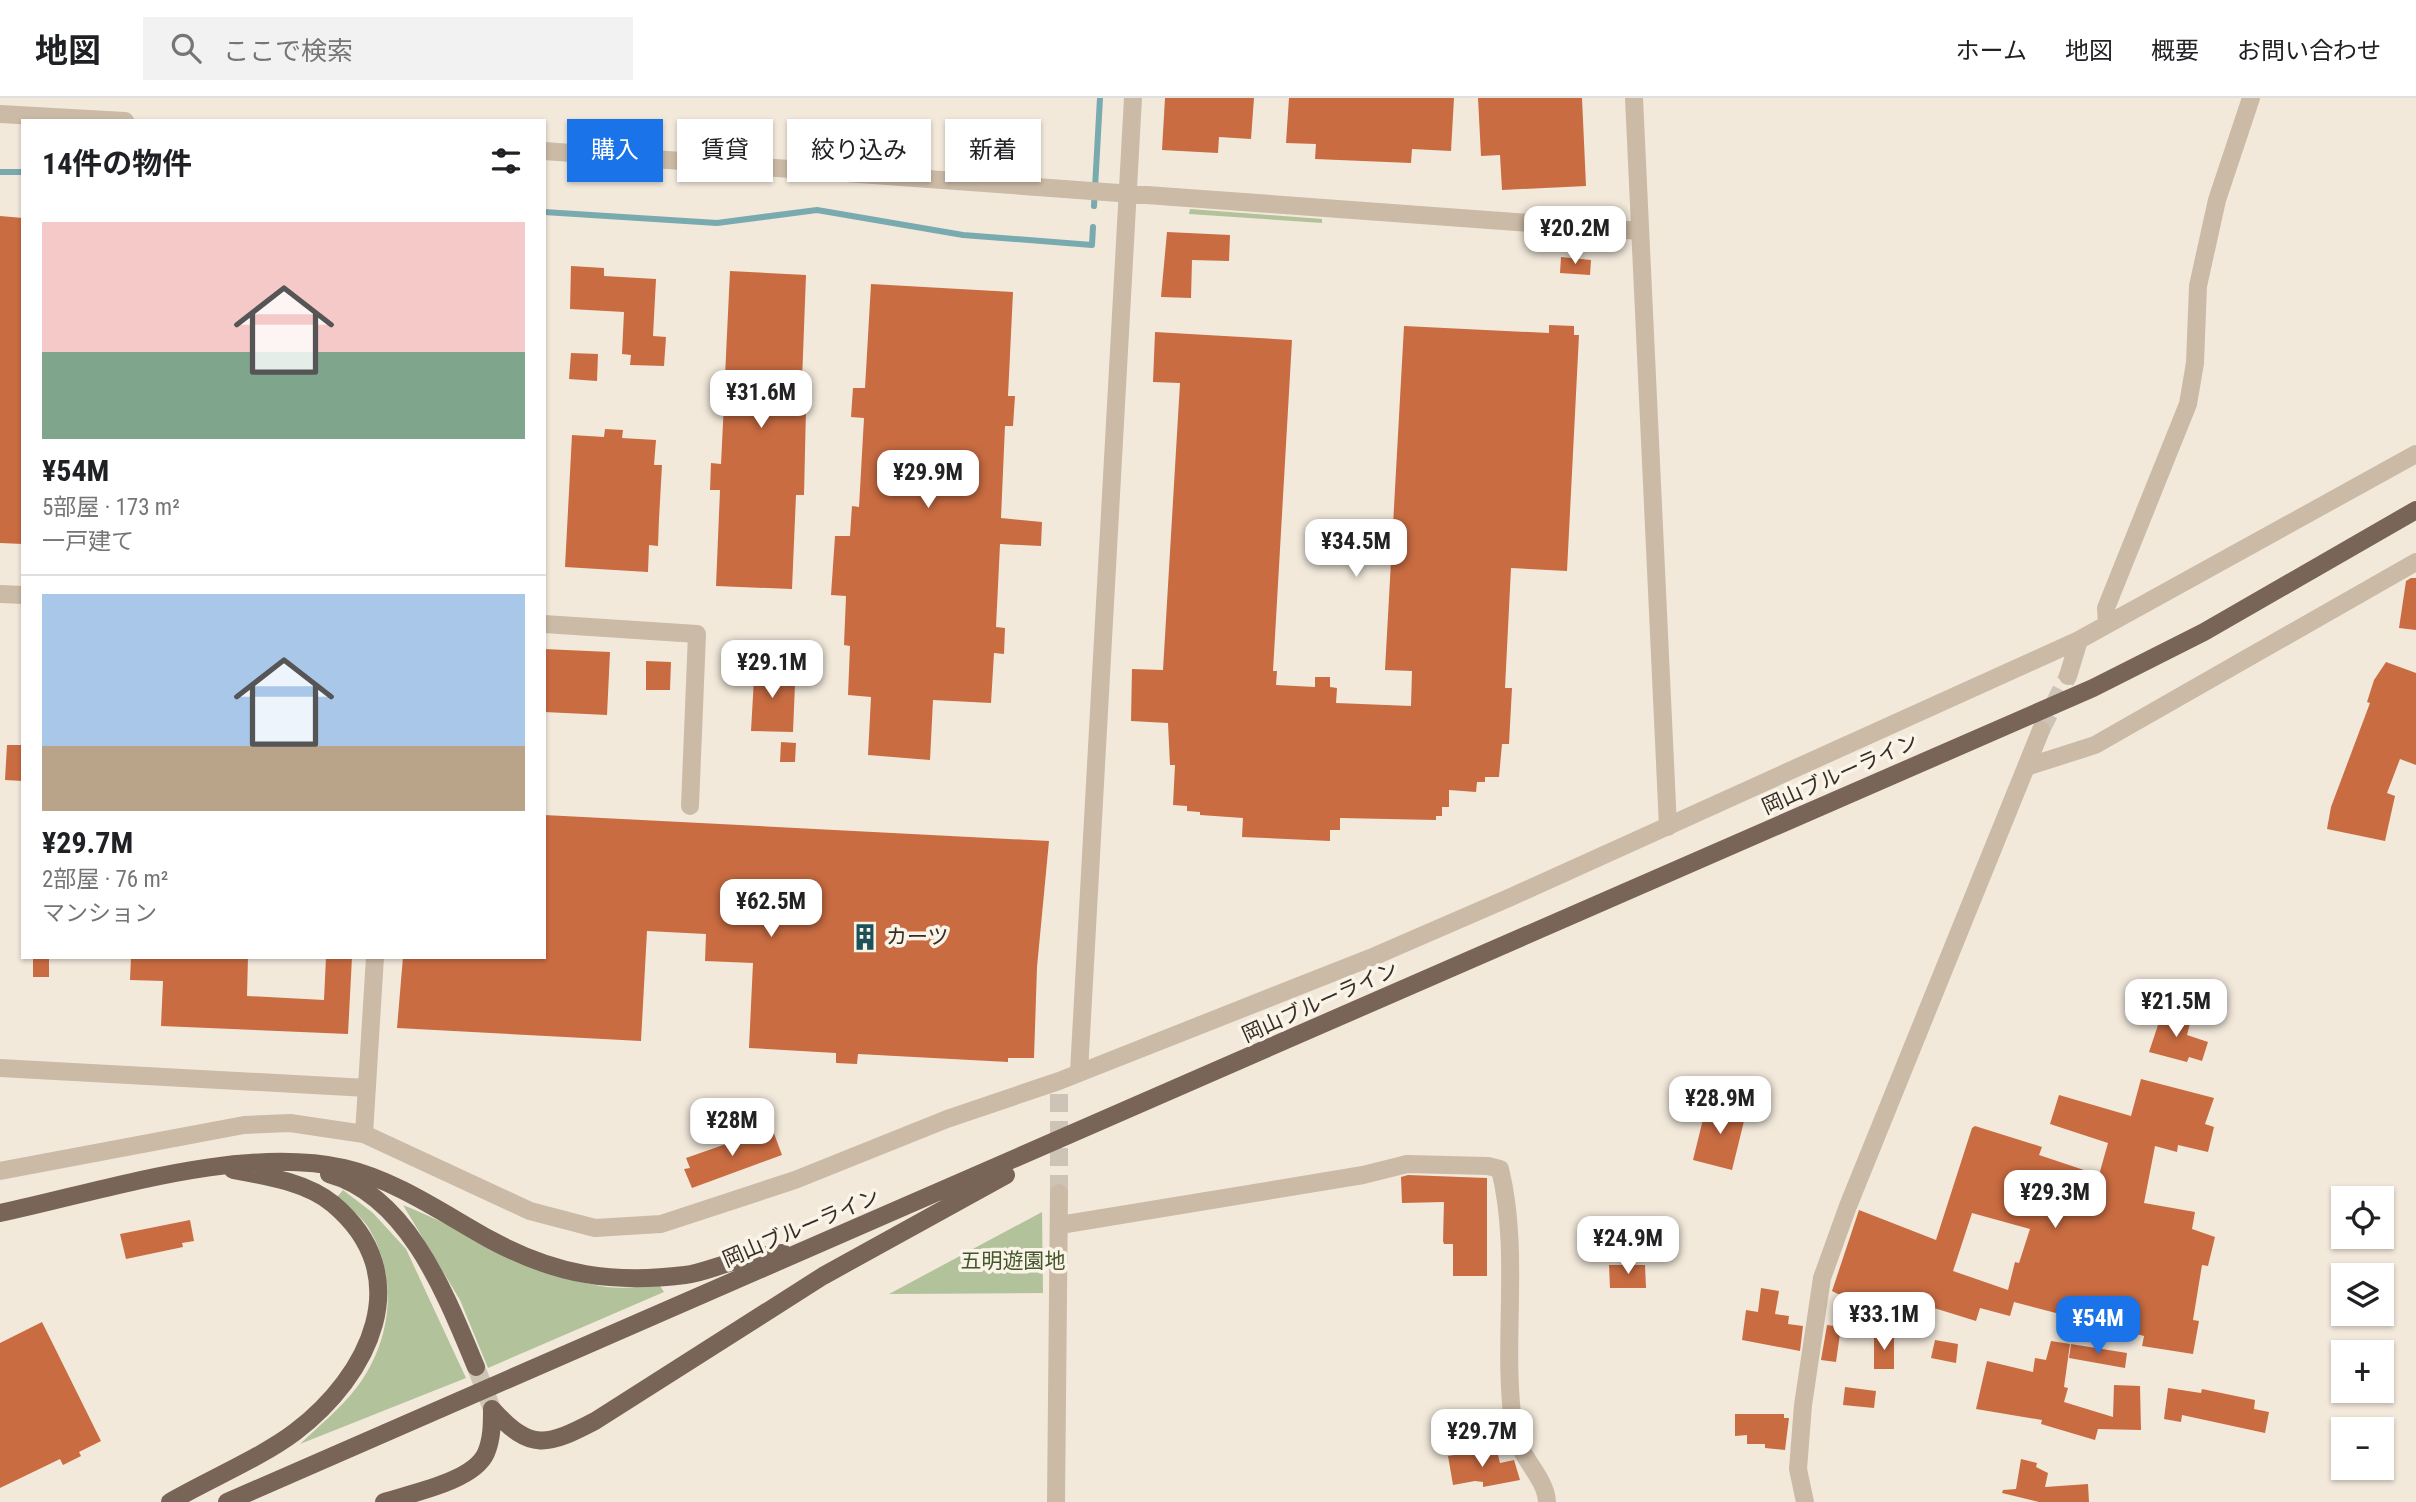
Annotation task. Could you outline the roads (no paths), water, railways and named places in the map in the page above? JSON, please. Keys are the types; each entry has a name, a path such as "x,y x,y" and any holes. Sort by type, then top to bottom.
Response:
{"main road":[{"name":"岡山ブルーライン","path":"227,1502 2092,688 2204,632 2416,510"},
{"path":"384,1502 449,1481 470,1471 485,1456 492,1436 492,1409 513,1432 540,1441 559,1440 595,1421 823,1276 1098,1124"},
{"path":"0,1213 213,1166 255,1162 292,1163 342,1168 380,1179 495,1242 571,1272 603,1279 687,1275 737,1260 811,1248"},
{"path":"292,1163 341,1177 392,1215 430,1270 476,1367"},
{"path":"170,1502 295,1432 348,1382 372,1339 379,1303 374,1265 358,1231 332,1203 284,1180 213,1166"}],"street":[{"path":"1079,1072 1133,98"},
{"path":"1634,98 1668,827"},
{"path":"2108,624 2106,608 2188,404 2195,363 2199,286 2217,200 2251,98"},
{"path":"0,114 89,119"},
{"path":"546,151 1640,231"},
{"path":"0,1171 244,1125 290,1123 364,1134 530,1211 595,1228 661,1224 795,1180 947,1119 1079,1072 1375,956 1668,827 2079,640 2416,454"},
{"path":"2026,767 2095,745 2416,562"},
{"path":"0,594 21,595"},
{"path":"546,624 697,634 690,806"},
{"path":"2068,676 2079,640"},
{"path":"1805,1502 1798,1468 1803,1405 1822,1278 1848,1206 2041,730"},
{"path":"364,1134 375,959"},
{"path":"0,1068 367,1088"},
{"path":"1060,1225 1363,1175 1407,1164 1488,1166 1500,1170 1510,1236 1514,1434 1546,1492 1547,1502"},
{"path":"1056,1502 1054,1462 1059,1193"}],"waterway":[{"path":"1094,206 1100,98"},
{"path":"0,172 21,172"},
{"path":"546,212 717,223 817,210 963,235 1092,245 1093,227"}],"tunnel":[{"path":"2041,730 2068,676"},
{"path":"1059,1081 1059,1193"},
{"path":"476,1367 492,1409"}],"place":[{"name":"カーツ","path":"865,937"}],"park label":[{"name":"五明遊園地","path":"1013,1261"}]}
